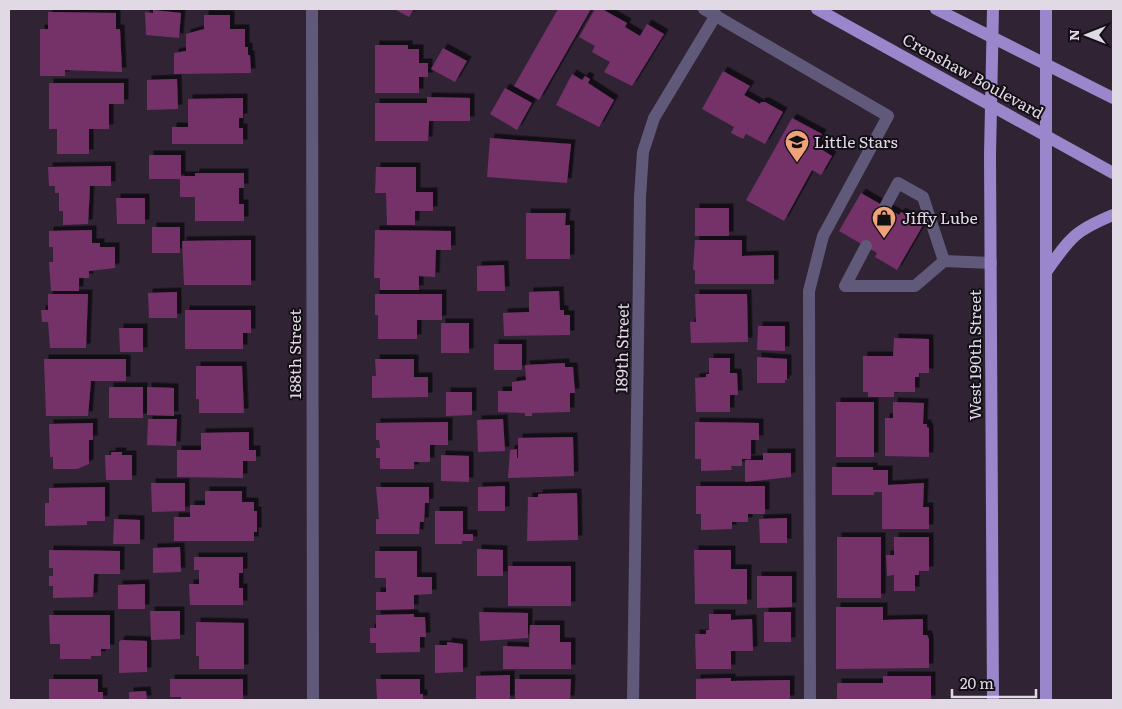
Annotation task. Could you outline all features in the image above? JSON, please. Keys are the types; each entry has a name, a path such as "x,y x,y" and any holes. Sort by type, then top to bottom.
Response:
{"main road":[{"name":"Crenshaw Boulevard","path":"817,9 1113,173"},
{"path":"936,9 1113,98"},
{"name":"West 190th Street","path":"992,700 991,263 993,9"},
{"path":"1046,9 1046,700"},
{"path":"1046,272 1069,239 1086,226 1113,215"}],"street":[{"name":"188th Street","path":"312,9 313,700"},
{"path":"704,9 888,116 823,236 809,291 810,700"},
{"name":"189th Street","path":"633,700 640,197 643,152 654,118 716,15"},
{"path":"885,207 898,182 923,196 944,262"},
{"path":"866,246 845,286 916,286 944,262 991,263"}],"building":[{"path":"394,9 414,9 409,17"},
{"path":"558,9 591,9 539,100 514,86"},
{"path":"595,9 602,9 627,23 625,27 640,36 647,24 664,34 632,86 604,72 610,62 592,52 595,46 579,37"},
{"path":"153,10 181,13 179,38 146,35 145,12 153,13"},
{"path":"48,12 116,13 116,29 120,29 122,72 65,70 65,76 40,76 40,29 48,29"},
{"path":"204,15 230,15 230,29 245,29 245,47 248,47 248,55 250,55 251,73 174,74 174,53 186,51 186,34 204,29"},
{"path":"375,45 408,45 408,49 419,49 419,63 428,63 428,77 419,77 419,93 375,93"},
{"path":"443,48 467,61 455,82 431,69"},
{"path":"723,71 750,86 744,95 760,104 765,102 783,112 765,144 746,134 743,139 731,133 734,127 702,109"},
{"path":"572,74 582,80 585,76 590,79 588,83 614,100 599,127 556,105"},
{"path":"177,79 178,109 147,110 147,80"},
{"path":"49,83 124,83 124,104 109,104 109,129 89,129 89,154 57,154 57,129 49,129"},
{"path":"505,88 532,103 517,130 490,114"},
{"path":"427,97 470,98 470,121 429,121 428,141 375,141 375,103 427,103"},
{"path":"243,98 243,118 239,118 239,128 243,128 243,144 172,144 172,127 188,127 188,99"},
{"name":"Little Stars","path":"792,118 822,134 817,144 819,148 832,156 821,175 812,170 784,221 746,200"},
{"path":"490,138 571,144 567,183 487,177"},
{"path":"149,155 181,155 181,176 195,176 195,173 244,173 244,188 239,188 239,204 244,204 244,221 195,221 195,197 180,197 180,179 149,179"},
{"path":"111,166 111,186 90,186 88,224 63,225 63,211 59,211 59,193 55,193 55,186 49,186 48,167"},
{"path":"376,167 416,167 416,192 433,192 433,211 415,211 415,225 387,225 386,193 375,193"},
{"name":"Jiffy Lube","path":"861,193 899,215 901,212 923,225 897,270 875,257 877,253 839,231"},
{"path":"116,198 145,198 145,224 117,224"},
{"path":"695,208 729,208 729,236 695,236"},
{"path":"526,213 566,213 565,225 570,225 570,259 526,259"},
{"path":"152,227 180,227 180,253 152,253"},
{"path":"92,230 92,243 100,243 100,247 115,247 115,268 89,271 89,278 79,278 79,291 51,291 49,262 53,262 53,247 49,247 49,231"},
{"path":"375,230 451,231 451,250 436,250 435,277 419,276 419,290 380,290 380,278 374,278"},
{"path":"251,240 251,285 184,285 182,241"},
{"path":"695,240 742,240 742,256 774,255 774,284 695,284 695,270 693,270"},
{"path":"504,265 505,291 477,291 477,266"},
{"path":"559,291 560,310 564,310 564,315 570,315 570,335 504,336 503,313 529,312 529,292"},
{"path":"177,292 177,318 149,318 148,293"},
{"path":"48,294 88,294 86,348 50,348 48,322 42,322 41,310 48,310"},
{"path":"375,294 442,294 442,320 417,320 417,339 378,339 378,315 375,315"},
{"path":"695,294 747,294 748,342 691,343 690,322 696,322"},
{"path":"185,310 251,310 251,333 243,333 243,349 185,349"},
{"path":"441,323 469,323 469,353 441,353"},
{"path":"758,326 785,326 785,351 757,350"},
{"path":"119,328 143,328 143,352 120,352"},
{"path":"894,338 929,339 929,373 919,373 919,377 915,377 915,392 894,392 894,397 868,397 868,392 863,392 863,356 893,356"},
{"path":"494,344 522,344 522,370 494,370"},
{"path":"757,357 787,359 787,380 785,380 785,383 757,383"},
{"path":"709,358 730,358 730,373 737,373 738,395 730,395 730,412 696,412 695,378 706,377 706,374 709,374"},
{"path":"44,359 126,359 126,381 91,381 88,416 46,416"},
{"path":"375,359 414,359 414,377 428,377 428,397 372,398 372,376 376,376"},
{"path":"565,363 565,367 573,367 575,393 570,393 570,412 532,413 532,416 525,416 525,413 498,412 498,391 512,391 512,382 526,380 525,365"},
{"path":"196,366 242,366 244,413 199,413 199,399 196,399"},
{"path":"109,387 143,387 143,418 109,418"},
{"path":"147,387 174,388 174,416 147,415"},
{"path":"446,392 472,392 472,415 446,416"},
{"path":"836,402 874,402 874,457 836,457"},
{"path":"893,402 924,403 923,424 927,424 929,428 929,457 885,456 885,418 893,418"},
{"path":"148,419 177,419 176,446 147,445"},
{"path":"503,419 505,451 478,452 477,420"},
{"path":"448,422 448,445 430,445 430,462 414,462 414,469 380,469 380,458 376,458 376,448 380,448 379,440 376,440 376,423"},
{"path":"695,422 759,423 759,440 751,440 751,459 742,459 742,466 731,466 732,470 701,471 701,459 695,459"},
{"path":"93,423 93,440 89,440 89,464 77,469 53,469 53,457 50,457 49,424"},
{"path":"249,432 249,450 256,450 256,461 243,461 243,478 177,477 177,450 201,450 201,433"},
{"path":"573,437 574,476 508,478 510,450 517,449 518,458 518,438"},
{"path":"111,452 122,452 122,455 132,455 132,480 106,480 105,455 111,455"},
{"path":"763,453 791,453 791,477 745,482 745,460 763,460"},
{"path":"441,455 469,456 469,482 441,481"},
{"path":"832,467 873,467 873,470 888,470 888,485 924,483 923,507 929,507 929,529 882,529 882,492 874,492 874,495 832,495"},
{"path":"151,483 185,483 185,511 152,512"},
{"path":"505,486 505,511 478,511 478,487"},
{"path":"696,486 765,486 765,514 748,514 748,522 732,522 732,529 701,530 701,514 696,514"},
{"path":"105,487 105,521 87,521 87,525 45,526 45,503 49,503 49,488"},
{"path":"376,487 429,487 429,503 425,503 424,522 420,522 419,534 376,534 376,519 379,519"},
{"path":"205,491 242,491 242,502 254,502 254,511 257,511 257,532 254,532 254,541 174,541 174,517 190,517 190,505 205,505"},
{"path":"577,493 578,540 527,541 528,497 538,497 538,494"},
{"path":"435,511 463,511 463,534 473,534 473,541 462,541 462,544 435,544"},
{"path":"787,518 787,543 760,543 759,519"},
{"path":"114,519 140,520 140,544 113,544"},
{"path":"837,537 881,537 881,598 837,598"},
{"path":"894,537 929,537 929,571 919,571 919,575 915,575 915,591 894,591 894,575 887,576 886,555 894,555"},
{"path":"180,547 181,572 153,573 153,548"},
{"path":"477,549 503,550 503,576 477,576"},
{"path":"49,550 120,551 120,574 94,574 93,597 53,598 53,586 49,586 49,576 53,576 53,568 49,568"},
{"path":"694,550 731,550 731,569 747,569 747,604 695,604"},
{"path":"375,551 417,551 417,577 432,577 432,594 414,595 414,609 376,610 376,592 386,592 386,578 375,578"},
{"path":"194,557 243,557 243,573 239,573 239,588 243,588 243,605 190,605 189,584 199,584 199,570 194,570"},
{"path":"508,566 571,566 571,606 508,606"},
{"path":"757,576 792,576 792,607 757,608"},
{"path":"145,584 145,609 118,609 118,585"},
{"path":"836,607 883,607 883,620 923,619 923,635 927,635 929,639 929,668 836,669"},
{"path":"150,611 180,611 180,639 151,640"},
{"path":"479,612 528,613 528,638 480,641"},
{"path":"764,612 791,612 791,642 764,642"},
{"path":"414,614 414,617 425,617 426,637 420,637 420,652 376,653 376,643 370,643 370,628 376,628 376,615"},
{"path":"709,614 731,614 731,620 752,619 753,651 731,651 731,669 696,669 695,634 706,634 706,630 709,630"},
{"path":"49,615 110,615 110,649 101,649 101,656 91,656 91,659 60,659 60,644 50,644"},
{"path":"196,622 244,623 244,669 199,669 199,656 196,656"},
{"path":"530,625 560,625 560,642 571,642 571,669 503,669 503,646 529,647"},
{"path":"121,640 147,641 147,672 119,673 119,642"},
{"path":"447,642 463,644 463,672 435,673 435,645 447,645"},
{"path":"510,675 510,700 476,700 476,676"},
{"path":"883,676 931,676 931,700 837,700 837,683 883,683"},
{"path":"731,678 731,681 790,680 790,700 696,700 696,679"},
{"path":"49,679 98,679 98,692 103,692 103,700 49,700"},
{"path":"170,679 243,679 243,700 181,700 181,697 170,697"},
{"path":"376,679 420,679 420,694 423,694 423,700 377,700"},
{"path":"515,679 571,679 570,700 515,700"},
{"path":"146,691 147,700 129,700 129,692"}],"place":[{"name":"Little Stars","path":"797,163"},
{"name":"Jiffy Lube","path":"884,239"}]}
